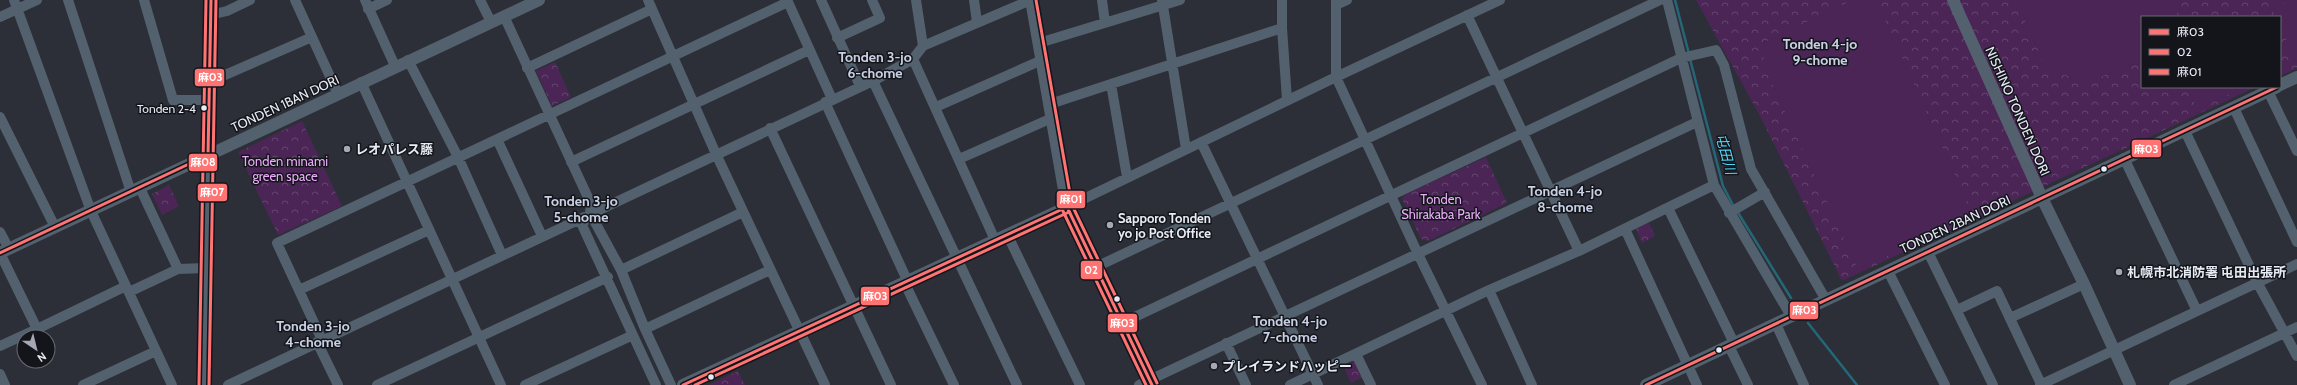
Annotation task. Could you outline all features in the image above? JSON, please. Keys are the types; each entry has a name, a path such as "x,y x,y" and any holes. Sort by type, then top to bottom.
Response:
{"street":[{"path":"0,17 16,4 37,0"},
{"path":"68,0 135,190 178,269"},
{"path":"144,0 173,100 208,100"},
{"path":"204,385 211,0"},
{"path":"210,15 227,11 250,0"},
{"path":"295,0 338,94"},
{"path":"387,0 366,4 395,66"},
{"path":"480,0 491,22"},
{"name":"TONDEN 1BAN DORI","path":"3,252 395,66 539,0"},
{"path":"821,0 860,86"},
{"path":"838,38 880,18 872,0"},
{"path":"916,0 923,46"},
{"path":"974,0 977,22"},
{"path":"228,385 829,100 873,81 914,59 923,46 1031,0 1067,208 1122,323 1147,383 1226,343 1551,192 1697,122"},
{"path":"1102,0 1105,23"},
{"path":"1039,43 1105,23 1163,2 1180,0"},
{"path":"1282,0 1282,28 1287,100"},
{"path":"1347,0 1336,3 1336,77 1390,196 1445,312 1482,385"},
{"path":"683,385 854,307 907,280 1067,208 1127,177 1287,100 1500,0"},
{"path":"1096,267 1363,139 1660,0"},
{"path":"1667,0 1714,185 1729,213 1791,316"},
{"name":"NISHINO TONDEN DORI","path":"1952,0 2042,198 2115,349 2130,385"},
{"path":"338,385 299,290 277,243 788,2 907,280 908,290 954,385"},
{"path":"1163,2 1186,149"},
{"path":"16,4 91,211 172,385"},
{"path":"527,68 650,4 716,154 825,385"},
{"path":"1468,15 1579,251"},
{"path":"504,16 591,204 590,213 582,225 608,277 656,385"},
{"path":"1050,104 1282,28"},
{"path":"209,82 312,37"},
{"path":"571,162 809,50"},
{"path":"1122,323 1256,258 1681,58 1716,50 1722,60 1751,169 1826,300"},
{"path":"914,59 995,240"},
{"path":"408,60 458,157 502,255"},
{"path":"936,107 1042,60"},
{"path":"2281,85 2297,77"},
{"path":"873,81 1017,385"},
{"path":"361,82 501,385"},
{"path":"1111,84 1127,177"},
{"path":"2272,89 2297,151"},
{"name":"TONDEN 2BAN DORI","path":"1646,385 2272,89"},
{"path":"2234,108 2297,242"},
{"path":"0,116 55,227"},
{"path":"959,159 1052,118"},
{"path":"770,128 891,385"},
{"path":"2185,131 2257,282 2286,332 2297,356"},
{"path":"497,139 542,236"},
{"path":"1201,142 1318,385"},
{"path":"2124,158 2197,311"},
{"path":"1290,385 1489,290 1579,251 1714,185"},
{"path":"1729,213 1765,192"},
{"path":"1668,208 1748,385"},
{"path":"621,270 743,212"},
{"path":"590,213 621,270 645,329 671,385"},
{"path":"1625,229 1697,385"},
{"path":"299,290 429,230"},
{"path":"0,232 3,252 36,329 178,269 206,268"},
{"path":"1008,234 1080,385"},
{"path":"1928,252 1993,385"},
{"path":"1957,310 1997,291 2040,385 2297,264"},
{"path":"645,329 770,270"},
{"path":"1888,271 1945,385"},
{"path":"377,385 608,277"},
{"path":"2010,318 2084,284"},
{"path":"1489,290 1532,385"},
{"path":"1776,324 1804,385"},
{"path":"2174,385 2297,327"},
{"path":"525,385 633,334"},
{"path":"0,346 16,338"},
{"path":"1226,343 1246,385"},
{"path":"83,385 156,351"},
{"path":"1356,354 1371,385"},
{"path":"0,374 5,385"}],"green space":[{"path":"1696,0 2297,0 2297,68 2281,76 2281,16 2141,16 2141,88 2254,88 1842,281 1761,118"},
{"path":"1853,0 1876,0 1973,216 1858,269 1763,64 1765,42"},
{"path":"2016,0 2181,0 2176,16 2141,16 2141,60 2138,62 2100,77 2077,80 2045,66"},
{"path":"2290,0 2297,0 2297,63 2281,28 2281,16 2276,16 2272,9"},
{"path":"555,62 571,97 552,106 536,71"},
{"path":"2188,88 2242,88 2197,109"},
{"name":"Tonden minami green space","path":"302,121 342,206 278,235 238,152"},
{"name":"Tonden Shirakaba Park","path":"1486,157 1507,203 1428,241 1421,239 1402,199 1404,195"},
{"path":"169,185 179,206 162,215 152,194"},
{"path":"1649,223 1655,236 1642,243 1636,229"},
{"path":"1357,360 1365,376 1351,383 1343,366"},
{"path":"738,371 745,385 708,385"}],"waterway":[{"name":"屯田川","path":"1675,0 1689,54"},
{"name":"屯田川","path":"1690,59 1723,186 1734,207"},
{"name":"屯田川","path":"1737,211 1791,298"},
{"name":"屯田川","path":"1808,323 1857,385"}],"transit line":[{"name":"麻08","path":"199,385 206,0"},
{"name":"麻03","path":"208,155 211,0"},
{"name":"麻07","path":"209,385 216,0"},
{"name":"麻01","path":"1036,0 1072,205 1157,383"},
{"name":"麻03","path":"1646,385 2275,88"},
{"name":"麻03","path":"0,253 208,155"},
{"name":"麻03","path":"1067,207 1152,385"},
{"name":"麻03","path":"683,385 1067,207"},
{"name":"02","path":"1062,209 1146,385"},
{"name":"02","path":"695,385 1069,212"}],"place":[{"name":"Tonden 2-4","path":"204,108"},
{"name":"レオパレス藤","path":"347,149"},
{"name":"Sapporo Tonden yo jo Post Office","path":"1110,225"},
{"name":"札幌市北消防署 屯田出張所","path":"2119,272"},
{"name":"プレイランドハッピー","path":"1214,366"}],"district":[{"name":"Tonden 4-jo 9-chome","path":"1820,52"},
{"name":"Tonden 3-jo 6-chome","path":"875,66"},
{"name":"Tonden 4-jo 8-chome","path":"1565,200"},
{"name":"Tonden 3-jo 5-chome","path":"581,210"},
{"name":"Tonden 4-jo 7-chome","path":"1290,330"},
{"name":"Tonden 3-jo 4-chome","path":"313,334"}]}
